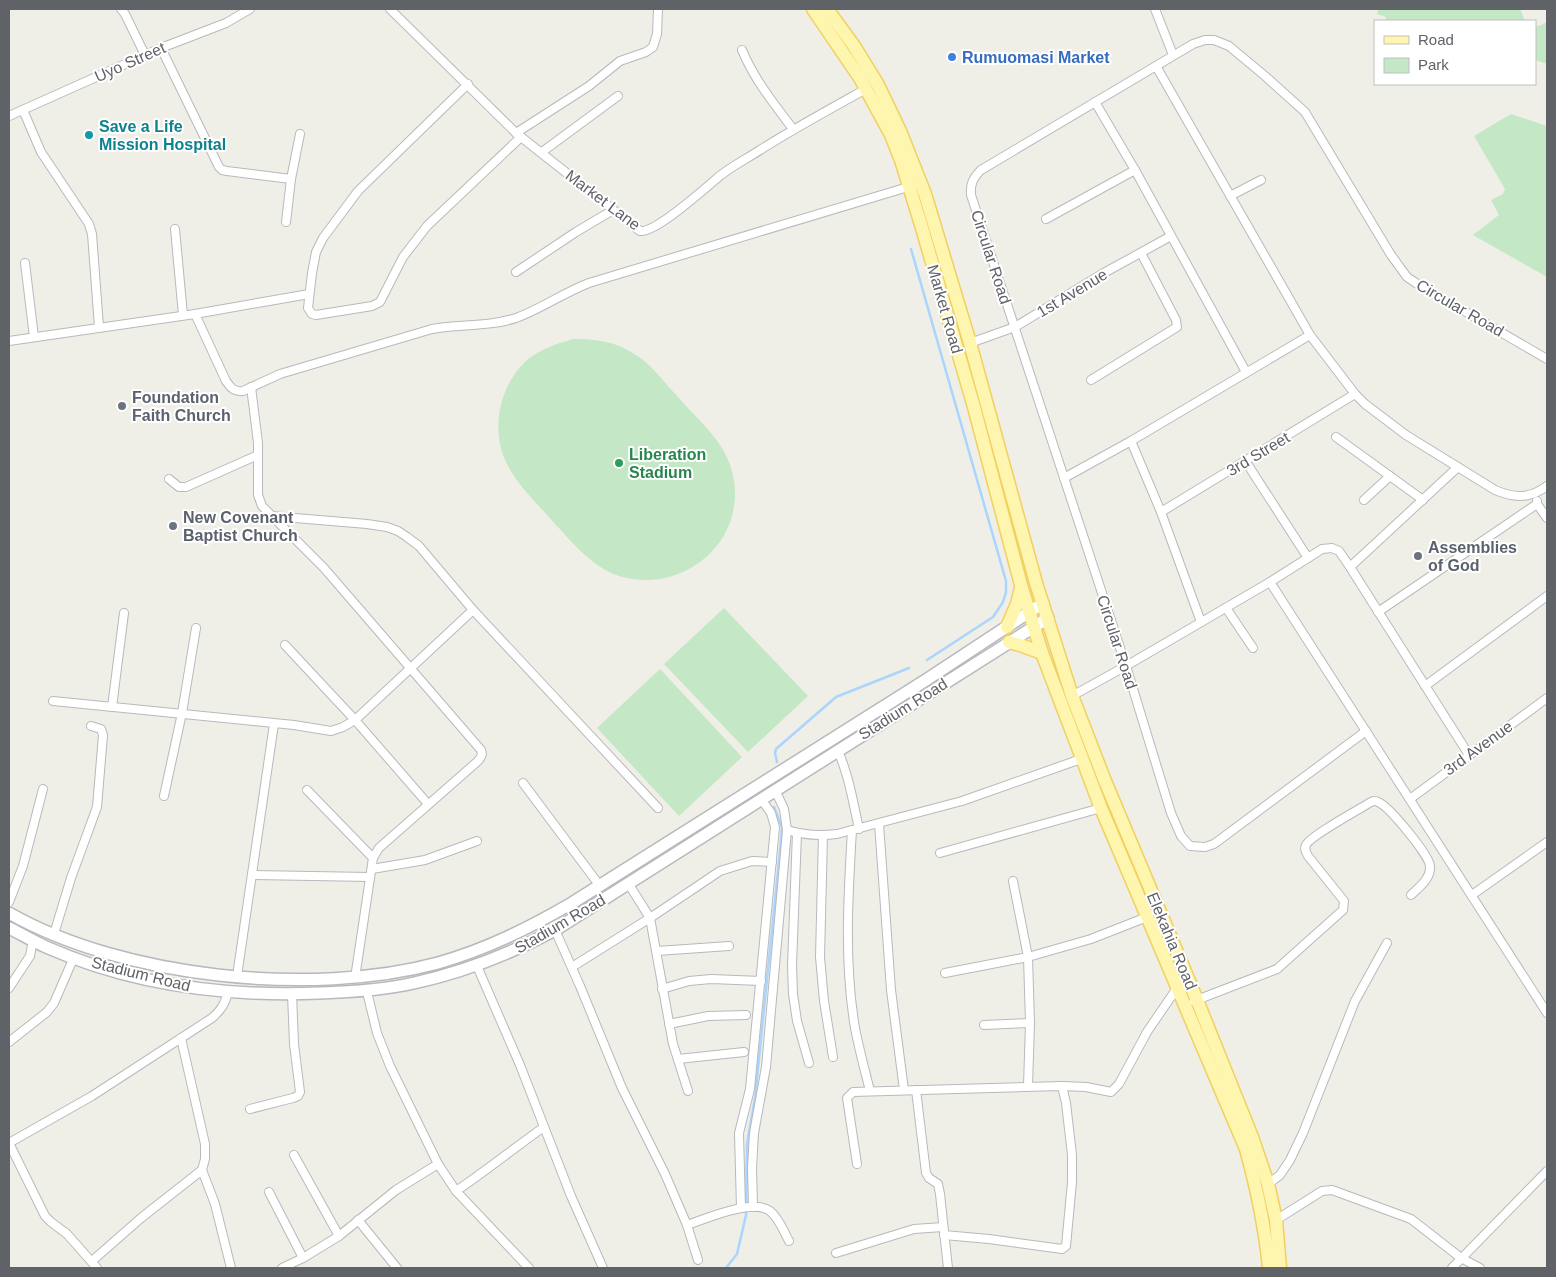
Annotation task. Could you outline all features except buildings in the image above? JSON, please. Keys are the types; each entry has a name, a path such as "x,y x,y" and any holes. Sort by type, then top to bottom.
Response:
{"main road":[{"name":"Market Road","path":"813,9 846,55 866,89 901,160 974,407 1034,627"},
{"name":"Market Road","path":"827,9 854,46 878,85 900,130 925,194 970,343 1048,618"},
{"path":"1007,627 1018,604 1021,585"},
{"name":"Stadium Road","path":"9,912 54,934 123,958 189,971 237,976 299,979 355,978 438,963 506,939 535,925 600,886 1043,603"},
{"name":"Stadium Road","path":"9,928 74,958 116,971 157,982 228,992 292,994 367,992 412,984 477,966 512,952 556,930 761,798 1048,618"},
{"name":"Elekahia Road","path":"1048,618 1072,696 1105,781 1252,1137 1268,1184 1276,1220 1280,1268"},
{"name":"Elekahia Road","path":"1034,627 1081,759 1246,1149 1259,1198 1269,1268"},
{"path":"1009,642 1042,653"},
{"path":"410,969 412,984"}],"street":[{"path":"121,9 146,55"},
{"name":"Uyo Street","path":"9,116 161,48 226,23 250,9"},
{"name":"Market Lane","path":"390,9 519,135 640,231 646,231 674,213 721,174 793,129 866,89"},
{"path":"468,84 358,191 322,238 316,252 309,294 308,308 312,314 316,315 376,305 383,297 403,256 427,226 519,135 589,86 620,61 650,50 655,42 658,9"},
{"path":"1154,9 1174,55"},
{"name":"Circular Road","path":"1366,731 1214,844 1205,847 1190,846 1181,836 1174,822 1126,666 971,196 971,184 981,170 1174,55 1194,44 1205,40 1214,40 1228,46 1305,112 1391,255 1407,277 1547,359"},
{"path":"161,48 219,167 226,171 292,179"},
{"path":"742,50 756,80 793,129"},
{"path":"1156,66 1310,335 1364,404 1406,435 1495,490 1507,495 1523,497 1536,493 1547,486"},
{"path":"542,152 618,96"},
{"path":"1095,102 1135,170 1246,372"},
{"path":"23,110 41,152 89,224 92,234 99,327"},
{"path":"286,222 300,134"},
{"path":"1046,219 1135,170"},
{"path":"1230,196 1261,180"},
{"path":"195,314 226,381 237,392 280,374 432,329 458,325 492,324 515,318 589,283 908,187 925,194"},
{"path":"516,272 613,210"},
{"path":"175,229 183,315"},
{"name":"1st Avenue","path":"970,343 1015,327 1171,236"},
{"path":"1091,380 1177,327 1176,320 1140,253"},
{"path":"25,263 34,337"},
{"path":"9,341 195,314 309,294"},
{"path":"1064,478 1132,441 1310,335"},
{"path":"251,387 256,420 259,499 262,506 324,568 482,753 482,757 478,761 379,848 372,858 355,978"},
{"name":"3rd Street","path":"1161,512 1355,394"},
{"path":"1336,436 1423,500"},
{"path":"1132,441 1161,512 1201,622"},
{"path":"169,479 179,487 186,487 258,454"},
{"path":"1246,462 1308,558"},
{"path":"1350,567 1458,467"},
{"path":"1364,500 1390,476"},
{"path":"1536,493 1537,504 1547,518"},
{"path":"1378,612 1537,504"},
{"path":"271,516 386,527 398,531 419,546 473,610 658,808"},
{"path":"1072,696 1226,608 1322,549 1332,548 1339,551 1350,567 1469,755"},
{"path":"1270,582 1547,1013"},
{"path":"1425,686 1547,596"},
{"path":"1226,608 1253,648"},
{"path":"52,701 294,725 331,731 355,720 473,610"},
{"path":"112,707 124,613"},
{"path":"164,796 182,713 196,628"},
{"path":"285,645 355,720 428,804"},
{"name":"3rd Avenue","path":"1410,799 1547,698"},
{"path":"237,976 274,724"},
{"path":"54,934 71,878 97,807 103,735 100,729 91,726"},
{"path":"838,750 848,776 855,829 847,926 855,1028 870,1091"},
{"path":"787,830 797,833 823,835 837,834 879,824 962,800 1081,759"},
{"path":"523,783 600,886"},
{"path":"9,902 23,866 43,789"},
{"path":"307,790 372,858"},
{"path":"753,1207 752,1168 754,1133 766,1067 787,830 784,809 776,790"},
{"path":"741,1208 739,1133 750,1089 772,862 774,821 771,812 761,798"},
{"path":"1184,1004 1277,969 1340,914 1343,910 1344,901 1308,856 1305,849 1306,845 1316,836 1371,802 1377,801 1397,819 1428,859 1430,866 1426,881 1411,895"},
{"path":"940,853 1101,808"},
{"path":"879,824 891,990 904,1090"},
{"path":"797,833 792,974 797,1021 809,1063"},
{"path":"823,835 820,957 824,1001 834,1057"},
{"path":"253,876 371,873 425,860 477,841"},
{"path":"1472,895 1547,842"},
{"path":"572,967 720,871 752,861 772,862"},
{"path":"1013,881 1028,958 1030,1023 1028,1086"},
{"path":"628,883 650,918 673,1044 688,1091"},
{"path":"945,973 1028,958 1091,940 1147,917"},
{"path":"556,930 622,1088 665,1174 687,1226 698,1260"},
{"path":"9,988 30,956 34,940"},
{"path":"1268,1184 1280,1175 1290,1160 1303,1133 1355,1001 1386,943"},
{"path":"657,951 729,946"},
{"path":"9,1042 47,1012 54,1003 74,958"},
{"path":"477,966 520,1065 571,1196 603,1268"},
{"path":"662,990 689,982 711,979 761,981"},
{"path":"857,1164 848,1098 853,1092 1028,1086 1086,1087 1108,1092 1113,1091 1123,1078 1147,1032 1177,988"},
{"path":"97,1268 67,1234 45,1216 9,1143 92,1096 212,1018 225,1004 228,992"},
{"path":"367,992 377,1033 390,1066 438,1164 456,1191 529,1268"},
{"path":"250,1109 293,1098 298,1096 300,1092 294,1044 292,994"},
{"path":"669,1024 708,1016 746,1015"},
{"path":"984,1025 1030,1023"},
{"path":"181,1038 205,1144 205,1159 202,1170 215,1204 231,1268"},
{"path":"678,1059 744,1052"},
{"path":"836,1252 914,1229 944,1231 1062,1250 1066,1246 1072,1182 1072,1156 1066,1103 1062,1086"},
{"path":"916,1090 926,1173 929,1178 938,1184 948,1268"},
{"path":"456,1191 544,1127"},
{"path":"294,1156 339,1236"},
{"path":"282,1268 304,1258 339,1236 396,1190 438,1164"},
{"path":"92,1261 141,1218 202,1170"},
{"path":"1452,1268 1547,1171"},
{"path":"1276,1220 1322,1191 1332,1190 1411,1219 1461,1258 1480,1268"},
{"path":"269,1192 304,1258"},
{"path":"687,1226 718,1214 753,1207 769,1210 789,1241"},
{"path":"358,1220 397,1268"}],"green space":[{"path":"1378,9 1520,9 1525,20 1385,20 1386,17 1377,14"},
{"path":"1547,22 1547,64 1536,60 1536,27"},
{"path":"1511,114 1547,126 1547,277 1473,235 1499,215 1491,200 1503,194 1505,189 1474,136"},
{"path":"573,339 610,343 638,356 656,372 706,428 722,448 730,464 734,480 735,497 733,513 727,528 719,543 708,555 694,566 677,575 658,579 638,580 619,576 600,567 584,554 555,524 526,492 507,465 498,430 501,405 510,381 517,370 537,353 548,347"},
{"path":"724,608 808,696 748,752 664,664"},
{"path":"660,669 742,757 679,816 597,728"}],"waterway":[{"path":"911,249 1006,581 1006,592 1003,602 993,617 927,660"},
{"path":"777,762 776,749 836,697 909,668"},
{"path":"726,1268 737,1254 746,1215 747,1144 755,1098 782,827 774,807"}],"place":[{"name":"Rumuomasi Market","path":"952,57"},
{"name":"Save a Life Mission Hospital","path":"89,135"},
{"name":"Foundation Faith Church","path":"122,406"},
{"name":"Liberation Stadium","path":"619,463"},
{"name":"New Covenant Baptist Church","path":"173,526"},
{"name":"Assemblies of God","path":"1418,556"}]}
